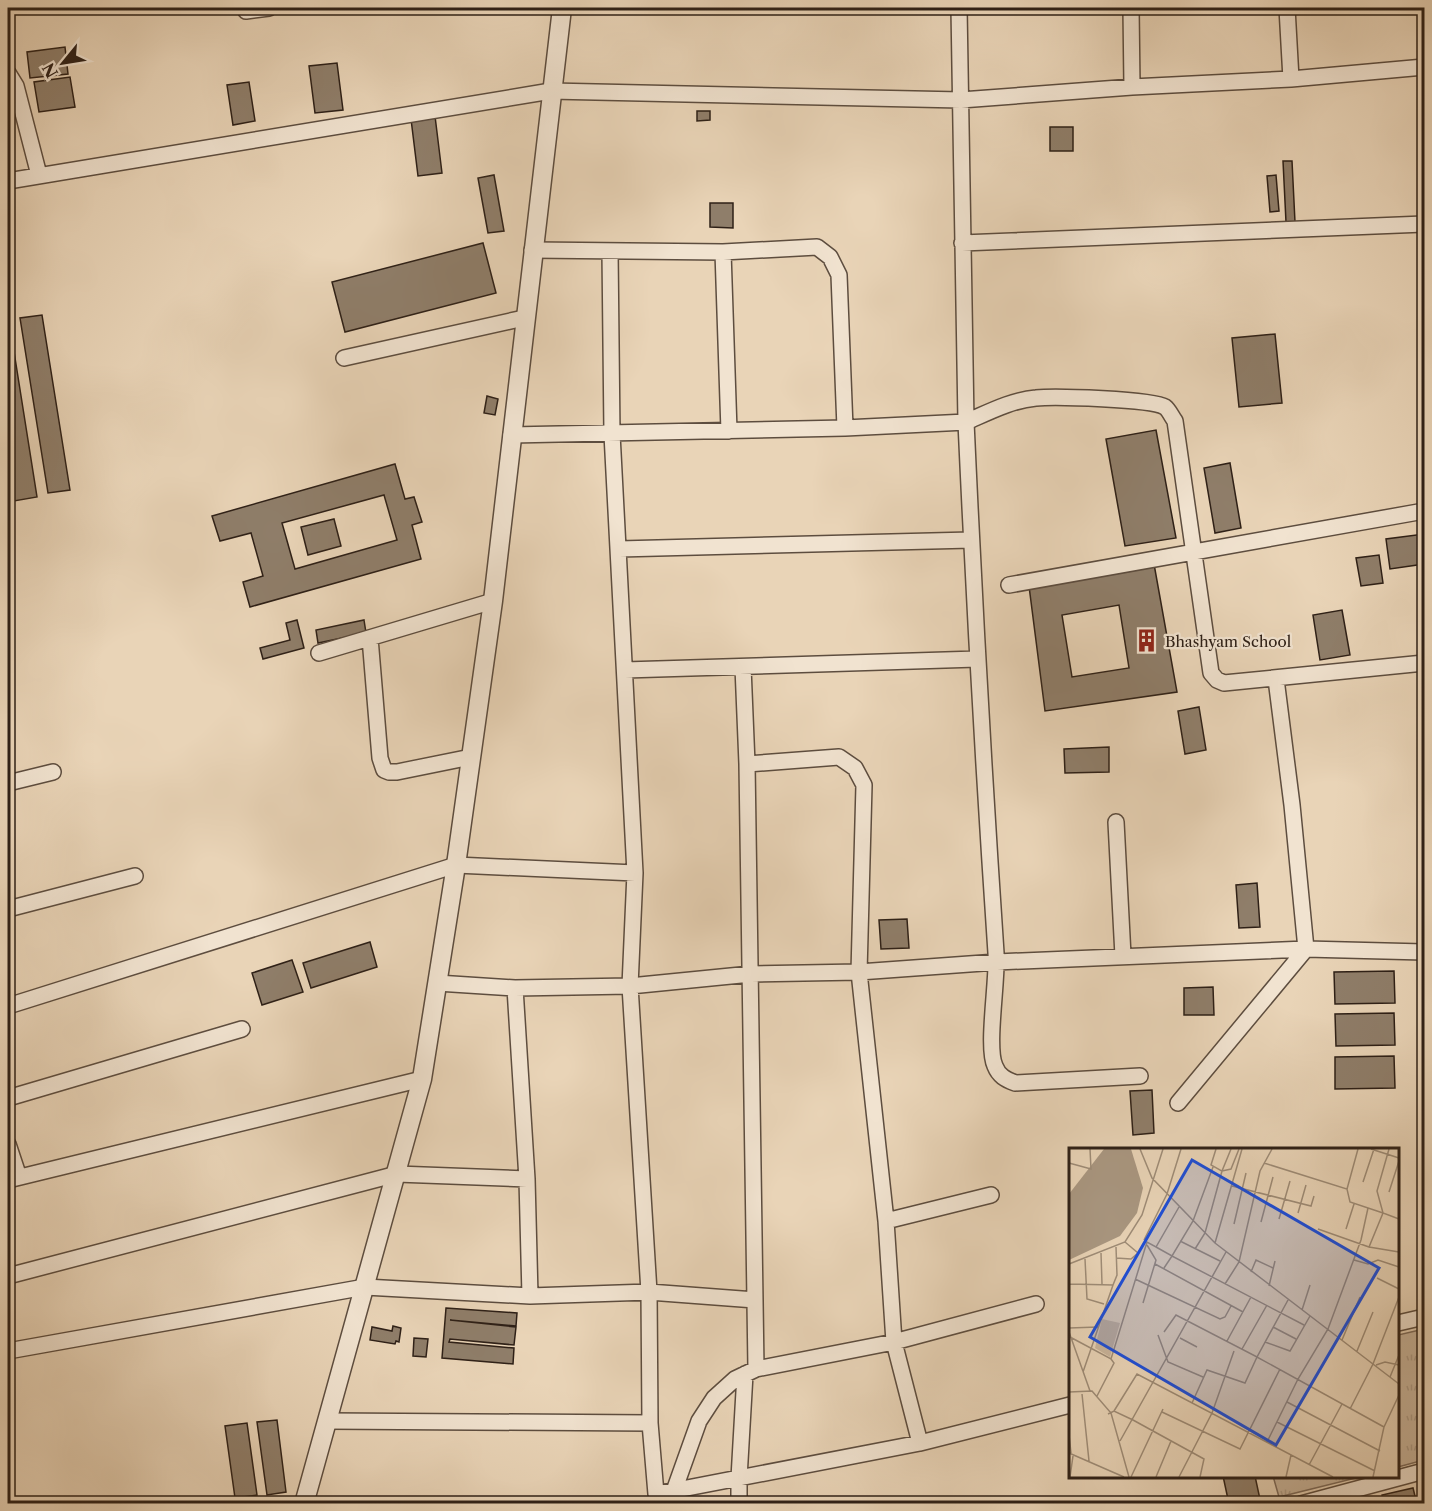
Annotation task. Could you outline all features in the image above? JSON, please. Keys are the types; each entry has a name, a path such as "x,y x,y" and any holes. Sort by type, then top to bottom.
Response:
{"street":[{"path":"246,11 269,8"},
{"path":"304,1503 422,1079 456,866 493,601 524,318 562,8"},
{"path":"959,8 966,422 976,659 997,962 992,1042 994,1064 1002,1077 1015,1083 1140,1076"},
{"path":"1131,8 1132,87"},
{"path":"1287,8 1291,79"},
{"path":"8,181 551,91 961,100 1132,87 1291,79 1425,67"},
{"path":"8,73 16,87 39,175"},
{"path":"962,243 1425,224"},
{"path":"532,250 723,252 818,248 830,256 839,275 845,428"},
{"path":"610,251 612,434 635,873 630,986 649,1292 650,1423 656,1499 674,1491 920,1443 1069,1406"},
{"path":"723,252 729,431"},
{"path":"344,358 524,318"},
{"path":"511,435 845,428 966,422 1013,402 1037,398 1138,401 1156,404 1167,408 1175,421 1211,673 1217,680 1224,683 1276,679 1425,663"},
{"path":"1008,585 1425,512"},
{"path":"619,549 971,540"},
{"path":"319,653 493,601"},
{"path":"370,638 380,758 384,770 397,772 471,757"},
{"path":"625,670 976,659"},
{"path":"739,1503 739,1478 751,1372 755,1300 751,974 743,668"},
{"path":"1178,1103 1306,949 1292,805 1276,679"},
{"path":"747,764 839,757 855,768 864,785 859,972 886,1221 894,1342 920,1443"},
{"path":"8,783 53,772"},
{"path":"1116,822 1123,956"},
{"path":"8,1006 456,866 635,873"},
{"path":"8,909 135,876"},
{"path":"436,983 515,988 630,986 751,974 859,972 1123,956 1306,949 1425,952"},
{"path":"515,988 530,1296"},
{"path":"8,1098 242,1029"},
{"path":"8,1144 13,1179 422,1079"},
{"path":"8,1276 397,1174 526,1179"},
{"path":"886,1221 991,1195"},
{"path":"8,1351 365,1287 530,1296 649,1292 755,1300"},
{"path":"674,1491 699,1421 714,1398 735,1379 751,1372 894,1342 1036,1304"},
{"path":"1399,1323 1425,1317"},
{"path":"327,1421 650,1423"},
{"path":"1301,1503 1346,1498 1425,1471"}],"green space":[{"path":"1424,1329 1424,1460 1399,1467 1399,1335"},
{"path":"1274,1478 1356,1478 1279,1497"}],"building":[{"path":"65,47 68,74 30,78 27,52"},
{"path":"337,63 343,110 315,113 309,66"},
{"path":"70,77 75,107 39,112 34,82"},
{"path":"249,82 255,121 233,125 227,85"},
{"path":"697,111 710,111 710,120 697,121"},
{"path":"435,116 442,173 418,176 411,119"},
{"path":"1050,127 1073,127 1073,151 1050,151"},
{"path":"1283,161 1292,161 1295,222 1286,222"},
{"path":"494,175 504,231 488,233 478,178"},
{"path":"1276,175 1279,211 1270,212 1267,176"},
{"path":"710,203 733,203 733,228 710,227"},
{"path":"483,243 496,293 345,332 332,282"},
{"path":"42,315 70,490 48,493 20,318"},
{"path":"9,320 37,497 14,501 8,458"},
{"path":"1275,334 1282,403 1239,407 1232,338"},
{"path":"487,396 498,399 495,415 484,413"},
{"path":"1156,430 1176,538 1125,546 1106,439"},
{"path":"1230,463 1241,528 1215,533 1204,468"},
{"path":"395,464 405,499 414,497 422,522 412,525 421,559 250,607 243,582 263,576 251,533 220,541 212,516","holes":["384,495 397,540 295,569 282,523"]},
{"path":"334,519 341,546 308,555 301,527"},
{"path":"1424,534 1424,564 1390,569 1386,539"},
{"path":"1379,555 1383,583 1361,586 1356,558"},
{"name":"Bhashyam School","path":"1154,564 1177,692 1045,711 1029,586","holes":["1119,605 1129,668 1072,677 1062,615"]},
{"path":"1342,610 1350,655 1320,660 1313,615"},
{"path":"297,620 304,648 263,659 260,648 290,640 286,623"},
{"path":"364,620 366,633 318,643 316,630"},
{"path":"1199,707 1206,750 1185,754 1178,711"},
{"path":"1109,747 1109,772 1065,773 1064,749"},
{"path":"1257,883 1260,927 1239,928 1236,885"},
{"path":"907,919 909,948 881,949 879,920"},
{"path":"370,942 377,967 311,988 303,963"},
{"path":"292,960 303,992 262,1005 252,973"},
{"path":"1394,971 1395,1003 1335,1004 1334,972"},
{"path":"1213,987 1214,1015 1184,1015 1184,988"},
{"path":"1394,1013 1395,1045 1336,1046 1335,1014"},
{"path":"1394,1056 1395,1088 1335,1089 1335,1057"},
{"path":"1152,1090 1154,1133 1133,1135 1130,1091"},
{"path":"1424,1239 1424,1264 1419,1240"},
{"path":"446,1308 517,1313 516,1326 450,1320 516,1327 514,1345 450,1339 449,1342 514,1348 513,1364 442,1358"},
{"path":"393,1326 401,1328 399,1342 396,1341 395,1344 370,1340 372,1327 392,1331"},
{"path":"414,1338 428,1339 426,1357 413,1356"},
{"path":"277,1420 286,1492 267,1495 257,1422"},
{"path":"247,1423 257,1495 235,1498 225,1426"},
{"path":"1223,1478 1255,1478 1261,1504 1229,1504"},
{"path":"1413,1488 1417,1504 1384,1504 1382,1495"}],"place":[{"name":"Bhashyam School","path":"1147,641"}]}
